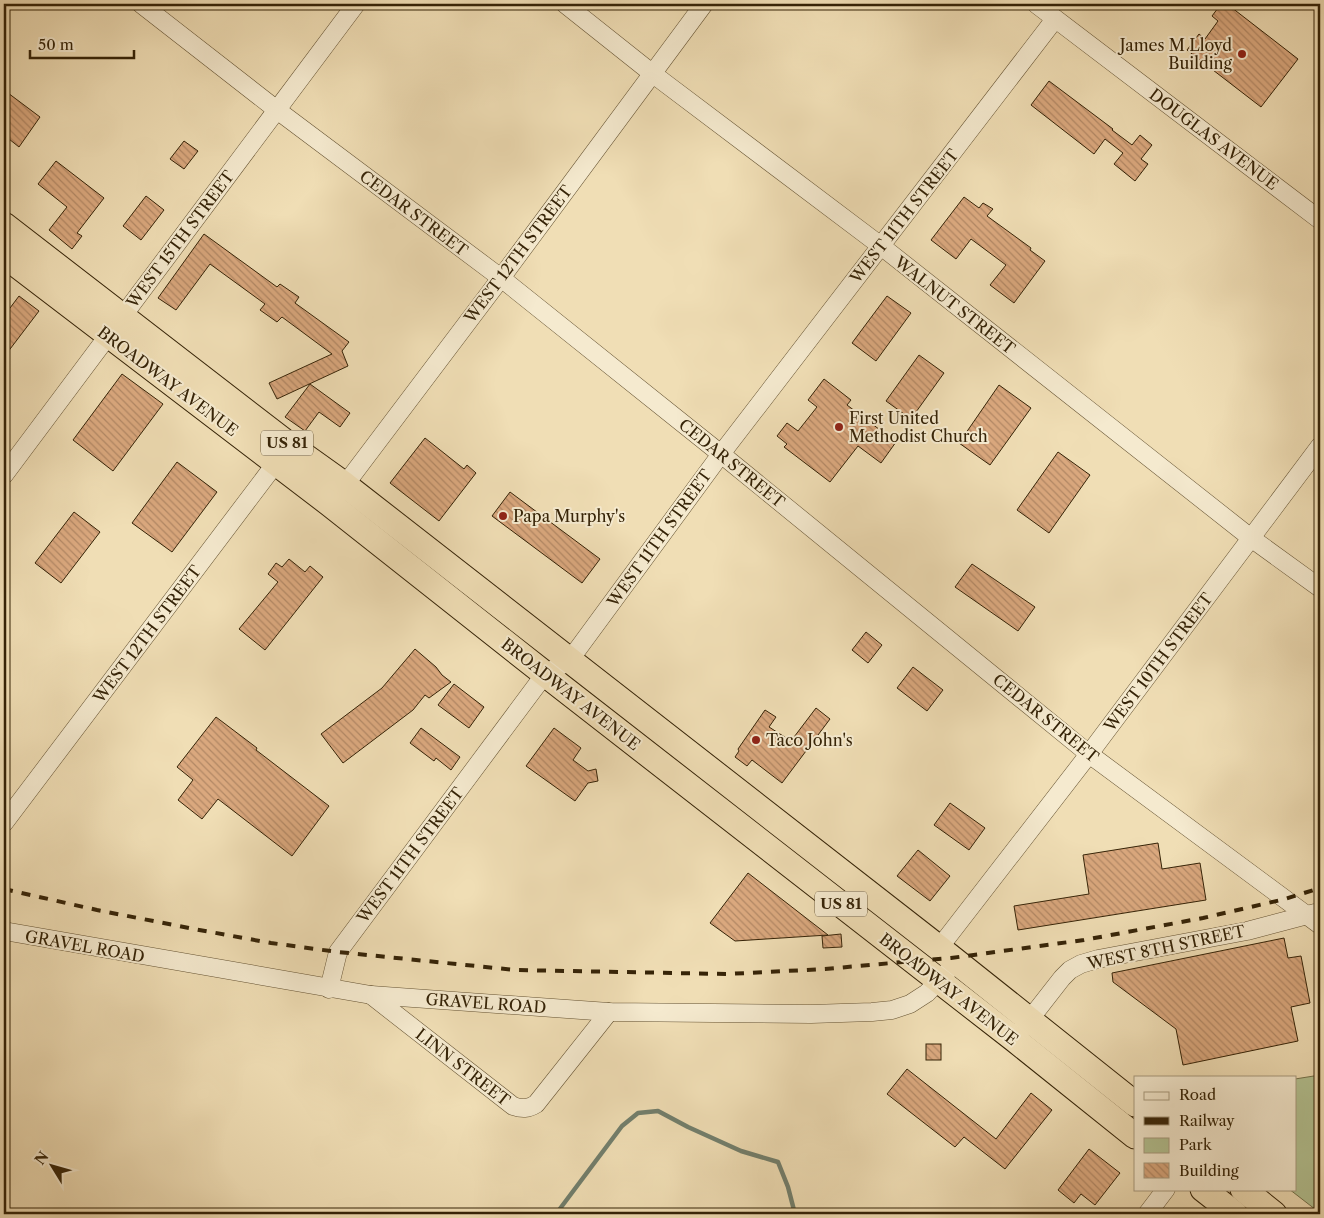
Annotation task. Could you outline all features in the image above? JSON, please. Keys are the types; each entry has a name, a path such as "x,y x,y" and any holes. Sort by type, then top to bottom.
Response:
{"highway":[{"name":"BROADWAY AVENUE","path":"4,225 115,326"},
{"name":"BROADWAY AVENUE","path":"4,255 115,326 283,454 569,661 1134,1103"},
{"name":"BROADWAY AVENUE","path":"338,494 545,674 1014,1039 1134,1135"},
{"path":"1204,1190 1235,1214"},
{"path":"1244,1190 1274,1214"}],"street":[{"name":"CEDAR STREET","path":"142,4 277,110 501,278 721,454 1089,754 1316,917"},
{"name":"WEST 15TH STREET","path":"4,475 356,4"},
{"name":"WALNUT STREET","path":"565,4 653,74 881,246 1251,538 1320,588"},
{"name":"WEST 12TH STREET","path":"338,494 704,4"},
{"name":"DOUGLAS AVENUE","path":"1036,4 1320,220"},
{"name":"WEST 11TH STREET","path":"329,989 338,952 545,674 569,661 721,454 1055,19"},
{"name":"WEST 10TH STREET","path":"948,956 1089,754 1320,446"},
{"name":"WEST 12TH STREET","path":"4,823 283,454"},
{"name":"WEST 8TH STREET","path":"1014,1039 1062,978 1070,970 1081,964 1316,917"},
{"name":"GRAVEL ROAD","path":"4,931 371,995 608,1012 811,1014 892,1010 910,1004 927,993 938,980 948,956"},
{"name":"LINN STREET","path":"371,995 513,1106 521,1109 530,1108 536,1104 608,1012"},
{"path":"1147,1214 1165,1190"}],"green space":[{"path":"1320,1075 1320,1213 1290,1190 1296,1190 1296,1079"}],"building":[{"name":"James M Lloyd Building","path":"1221,4 1227,4 1298,59 1261,107 1187,50 1199,34 1205,39 1218,21 1212,16"},
{"path":"1049,81 1132,145 1140,135 1152,145 1141,159 1148,164 1135,181 1114,164 1123,153 1105,139 1094,154 1031,105"},
{"path":"4,90 40,117 19,147 4,135"},
{"path":"184,141 198,151 184,169 170,159"},
{"path":"56,161 104,198 77,233 82,236 72,249 49,230 67,207 38,184"},
{"path":"146,196 164,210 141,240 123,226"},
{"path":"964,197 979,208 983,203 993,209 987,216 1031,248 1030,250 1045,261 1014,303 990,285 1006,265 971,239 956,259 931,240"},
{"path":"204,234 277,287 280,284 299,297 295,303 349,342 342,351 348,366 277,399 269,383 332,354 282,317 277,322 260,310 265,304 210,264 176,310 158,298"},
{"path":"19,296 39,311 4,357 4,316"},
{"path":"887,296 911,313 876,361 852,343"},
{"path":"919,355 944,373 911,419 886,401"},
{"path":"122,374 163,404 113,471 73,440"},
{"name":"First United Methodist Church","path":"824,379 851,400 847,405 896,442 881,463 858,446 830,482 784,447 787,444 777,436 787,423 798,431 817,407 808,400"},
{"path":"310,384 350,413 340,427 319,412 305,431 285,417"},
{"path":"999,385 1031,408 990,465 959,443"},
{"path":"425,438 464,469 467,465 476,473 439,521 390,483"},
{"path":"1058,452 1090,475 1049,533 1017,510"},
{"path":"177,462 217,492 172,552 132,523"},
{"path":"510,492 600,559 582,583 492,516"},
{"path":"74,512 100,532 61,583 35,563"},
{"path":"289,559 305,572 310,566 323,577 265,650 239,629 278,582 268,574 276,563 282,567"},
{"path":"972,564 1035,607 1018,631 955,587"},
{"path":"866,632 882,645 868,663 852,650"},
{"path":"415,649 451,682 429,698 425,695 413,710 343,763 321,734 382,688"},
{"path":"913,667 943,690 927,711 897,688"},
{"path":"454,684 484,707 469,728 438,705"},
{"path":"816,708 830,719 782,783 752,760 747,766 735,757 739,751 738,749 765,710 776,717 769,727 791,741"},
{"path":"216,717 329,806 292,856 218,799 202,819 178,800 193,780 177,767"},
{"path":"421,728 460,757 451,770 436,758 434,761 410,743"},
{"path":"554,728 581,748 573,760 588,771 596,769 598,781 588,783 575,801 526,766"},
{"path":"950,803 985,828 969,850 934,825"},
{"path":"1158,843 1162,869 1200,863 1206,900 1018,930 1014,906 1089,894 1083,855"},
{"path":"918,850 950,876 930,901 897,876"},
{"path":"748,873 828,935 735,941 710,923"},
{"path":"841,934 842,947 823,948 822,936"},
{"path":"1284,938 1288,958 1301,956 1310,1003 1291,1007 1298,1041 1183,1065 1176,1029 1113,982 1112,973"},
{"path":"926,1044 941,1044 941,1060 926,1060"},
{"path":"907,1069 996,1139 1031,1093 1052,1110 1005,1169 964,1137 955,1147 887,1094"},
{"path":"1089,1149 1120,1173 1095,1205 1081,1194 1074,1203 1058,1190"}],"waterway":[{"path":"556,1214 622,1126 638,1113 658,1111 741,1151 778,1162 788,1187 795,1214"}],"railway":[{"path":"4,889 194,929 271,943 338,952 515,970 727,974 825,969 951,958 1084,940 1203,918 1285,899 1320,888"}],"place":[{"name":"James M Lloyd Building","path":"1242,54"},
{"name":"First United Methodist Church","path":"839,427"},
{"name":"Papa Murphy's","path":"503,516"},
{"name":"Taco John's","path":"756,740"}]}
